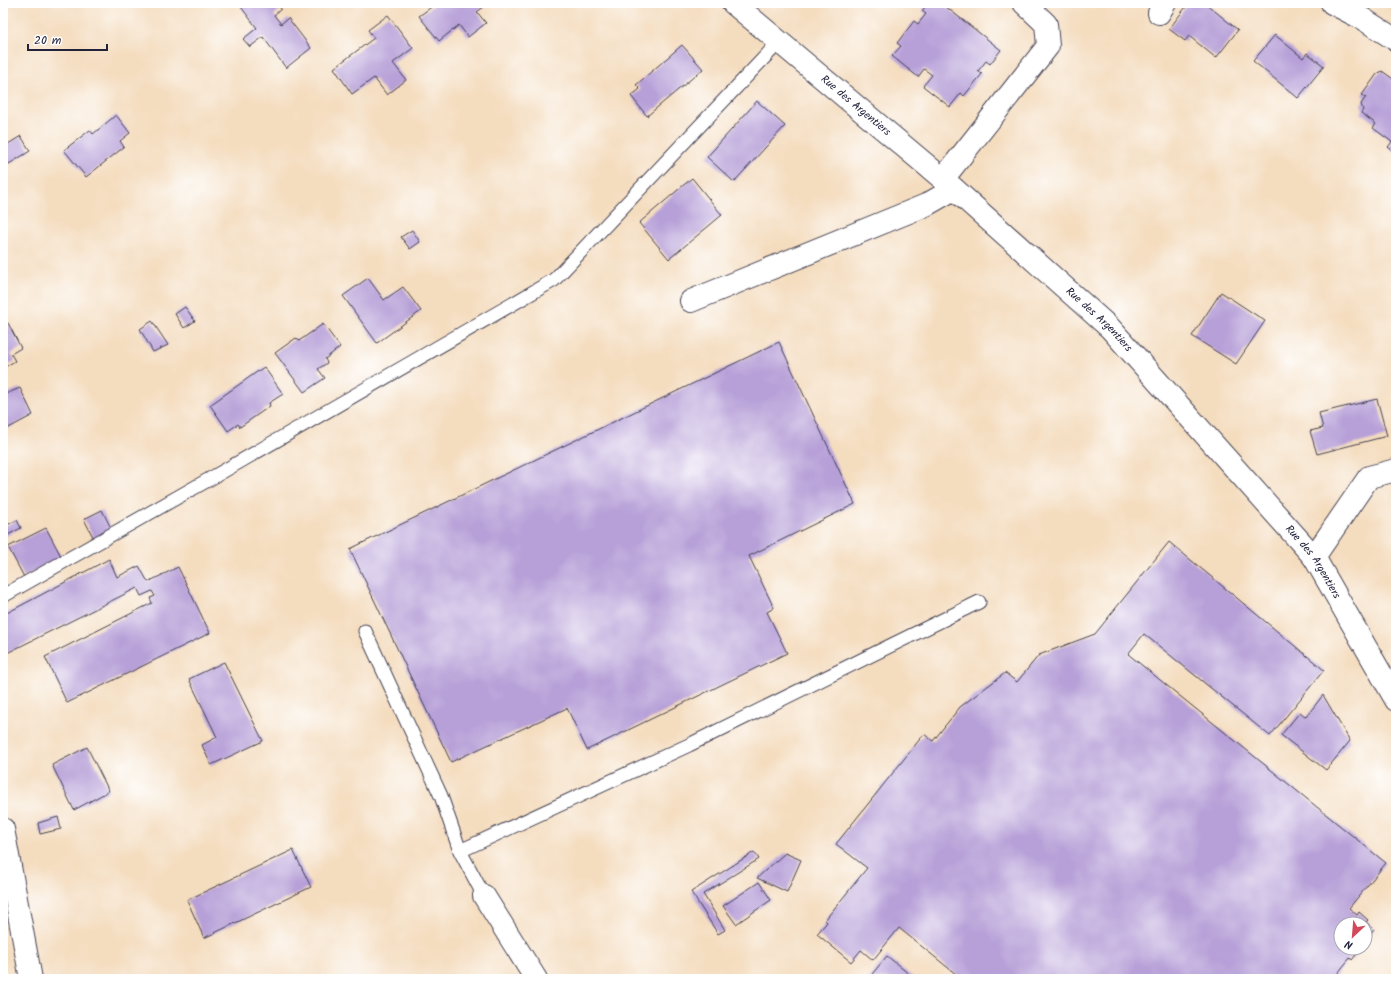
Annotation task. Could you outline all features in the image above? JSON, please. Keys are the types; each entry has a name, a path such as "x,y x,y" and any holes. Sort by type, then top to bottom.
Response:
{"street":[{"name":"Rue des Argentiers","path":"733,3 948,184 1110,328 1314,557 1396,700"},
{"path":"691,301 926,205 948,184 1048,46 1046,24 1024,3"},
{"path":"1332,3 1363,19 1396,40"},
{"path":"1314,557 1369,478 1396,470"},
{"path":"3,829 31,979"},
{"path":"484,896 536,979"}],"lane":[{"path":"3,596 229,469 554,280 780,41"},
{"path":"460,851 689,745 979,602"},
{"path":"365,631 441,796 460,851 484,896"}],"building":[{"path":"246,3 277,3 281,9 274,15 281,24 288,18 311,48 286,68 263,37 250,47 243,39 257,28 241,7"},
{"path":"437,3 489,3 477,12 486,23 468,37 459,25 439,41 419,16"},
{"path":"928,3 941,3 1001,50 990,64 986,61 978,71 982,74 964,96 961,93 950,107 923,86 932,75 924,69 918,77 892,56 901,46 897,43 914,21 918,24 926,14 922,11"},
{"path":"1189,3 1205,3 1238,30 1216,58 1189,36 1185,41 1169,29"},
{"path":"1393,3 1396,3 1396,15 1395,15"},
{"path":"388,15 413,48 393,63 406,80 387,95 374,78 352,94 334,68 374,38 368,30"},
{"path":"1275,35 1303,58 1307,53 1324,66 1298,98 1253,61"},
{"path":"682,45 703,69 647,116 631,96 640,89 636,85"},
{"path":"1382,71 1396,81 1396,96 1394,99 1396,100 1396,153 1388,147 1392,142 1373,128 1376,124 1361,113 1363,110 1361,104 1366,97 1362,95 1377,74"},
{"path":"757,101 785,126 734,182 707,157"},
{"path":"116,115 130,133 120,141 124,147 86,177 64,150 90,130 93,134"},
{"path":"21,136 30,151 9,164 5,157 3,159 3,147"},
{"path":"692,178 722,215 669,259 639,223"},
{"path":"412,230 420,242 410,249 401,237"},
{"path":"368,278 384,300 403,287 421,311 377,343 343,296"},
{"path":"1221,292 1265,321 1236,364 1192,336"},
{"path":"185,307 195,321 184,328 175,314"},
{"path":"152,321 168,345 153,352 140,329"},
{"path":"8,323 21,348 11,354 15,361 3,368 3,325"},
{"path":"323,324 340,347 325,359 327,363 318,369 325,378 304,392 275,353 296,338 299,341"},
{"path":"779,342 855,504 749,556 774,608 767,612 787,653 587,750 567,708 451,762 350,549"},
{"path":"264,367 283,394 269,403 270,406 240,427 238,424 228,431 210,405"},
{"path":"20,388 33,415 3,431 3,395"},
{"path":"1377,399 1387,436 1317,454 1310,431 1323,428 1319,413"},
{"path":"102,510 113,532 95,541 84,519"},
{"path":"17,520 21,528 6,536 3,534 3,527"},
{"path":"46,528 62,558 24,577 8,547"},
{"path":"1169,542 1324,670 1270,736 1144,634 1128,654 1386,863 1349,908 1357,915 1359,912 1364,916 1333,916 1333,956 1355,956 1352,960 1350,958 1333,979 962,979 899,928 873,960 861,950 851,962 817,934 827,922 825,920 867,868 836,844 924,734 933,741 960,707 1005,673 1017,682 1039,655 1095,634"},
{"path":"109,559 117,577 139,566 148,582 178,567 210,633 67,703 45,657 152,603 150,598 155,596 152,591 141,596 137,588 7,653 3,646 3,615"},
{"path":"224,662 263,741 211,765 202,745 217,737 189,679"},
{"path":"1323,695 1350,741 1326,770 1281,735 1300,712 1306,717"},
{"path":"87,747 109,791 74,810 52,765"},
{"path":"58,817 61,829 40,834 38,823"},
{"path":"293,850 311,887 204,938 187,900"},
{"path":"754,852 759,859 703,894 725,930 718,934 691,892"},
{"path":"785,853 801,860 787,892 757,878"},
{"path":"759,882 771,900 736,924 723,906"},
{"path":"887,956 915,979 868,979"}]}
